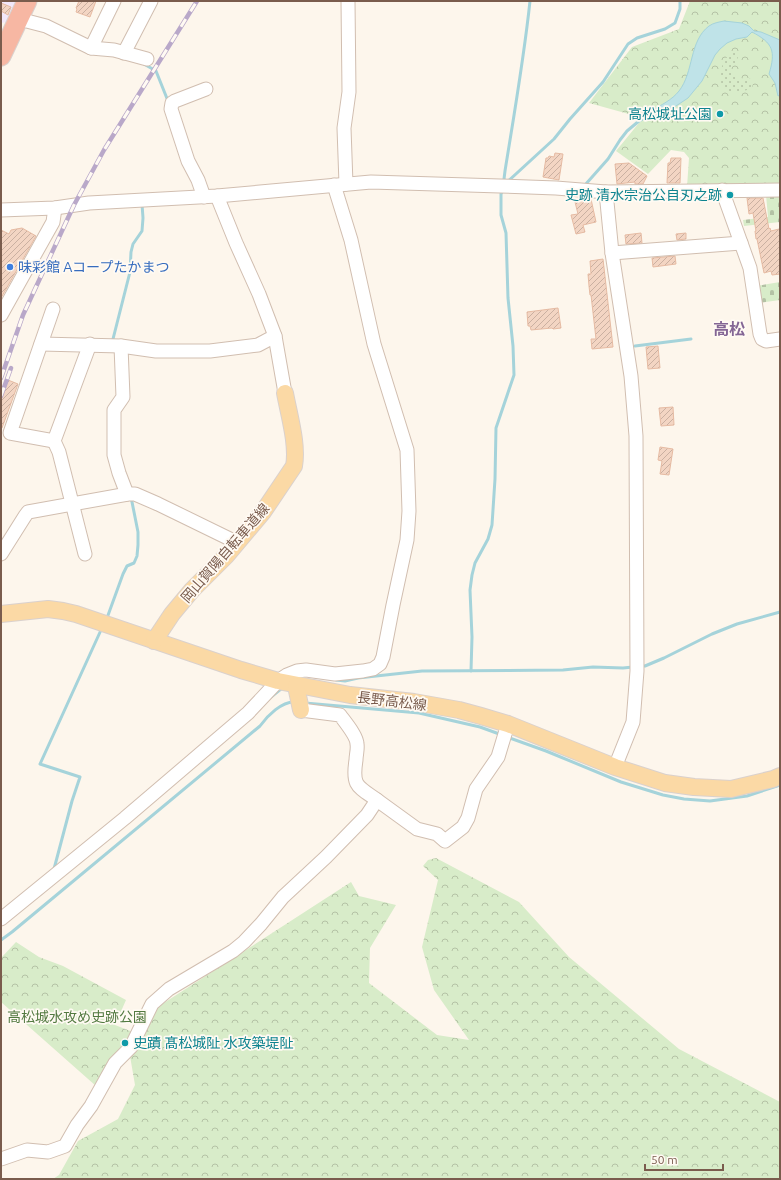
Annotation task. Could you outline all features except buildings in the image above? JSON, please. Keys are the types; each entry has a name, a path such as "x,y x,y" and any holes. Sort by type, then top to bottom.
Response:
{"highway":[{"path":"2,52 27,1"}],"main road":[{"name":"岡山賀陽自転車道線","path":"154,641 172,614 192,590 238,543 263,512 294,466 294,445 285,393"},
{"name":"長野高松線","path":"1,614 41,609 54,609 76,614 241,670 278,681 299,700 350,695 414,702 481,716 506,730 665,783 694,788 731,789 780,776"}],"street":[{"path":"88,46 114,1"},
{"path":"124,53 151,1"},
{"path":"1,919 125,818 242,718 278,681 297,671 306,670 347,674 373,669 380,664 383,657 407,540 409,511 407,450 374,344 338,186 349,92 348,1"},
{"path":"16,26 46,26 88,46 114,50 147,60"},
{"path":"206,89 175,101 172,103 171,109 181,143 214,198 259,294 275,336 285,393"},
{"path":"1,210 214,198 371,182 556,188 606,192 780,190"},
{"path":"722,190 750,268 760,334 762,339 766,341 780,339"},
{"path":"606,192 612,253 631,376 636,436 637,671 633,722 615,767"},
{"path":"1,315 53,222 55,208"},
{"path":"612,253 741,243"},
{"path":"53,309 10,433 54,441"},
{"path":"41,344 90,344 156,351 210,351 258,345 275,336"},
{"path":"85,554 59,452 54,441 90,344"},
{"path":"117,346 123,397 114,410 114,455 119,473 128,494"},
{"path":"1,554 28,512 128,494 158,504 238,543"},
{"path":"299,700 340,714 356,739 358,745 354,769 354,780 358,786 417,829 437,834 446,840 463,826 468,818 476,789 498,757 506,730"},
{"path":"1,1159 27,1150 48,1152 65,1146 77,1125 91,1106 115,1063 130,1047 152,1004 169,989 232,951 244,942 261,924 282,897 326,857 367,815 377,800"}],"shaded area":[{"path":"1,1 18,1 8,22 1,23"}],"green space":[{"name":"高松城址公園","path":"690,1 780,1 780,188 687,187 689,158 684,152 671,150 648,174 616,151 643,118 589,103 632,47 679,29"},
{"path":"735,51 739,55 731,68 732,72 739,79 751,79 753,83 752,88 738,92 728,91 722,86 720,78 724,62 729,55"},
{"path":"766,195 780,195 780,222 744,226 743,220 768,217"},
{"path":"780,282 780,300 759,303 756,286"},
{"path":"436,858 519,902 569,957 679,1049 780,1102 780,1179 53,1179 59,1175 78,1141 118,1119 135,1085 130,1056 153,1010 351,882 359,896 396,905 370,948 369,983 437,1035 469,1040 434,990 422,947 438,880 423,866 428,860"},
{"name":"高松城水攻め史跡公園","path":"16,942 39,957 63,966 126,1000 115,1025 133,1032 130,1043 96,1086 1,1002 1,958"}],"water":[{"path":"724,21 742,23 749,26 754,31 761,32 780,40 780,95 778,96 775,83 769,74 772,59 771,48 764,40 752,32 747,37 736,39 727,43 720,49 715,55 702,81 688,98 673,108 651,117 651,111 673,97 684,83 695,48 703,32 709,26"}],"waterway":[{"path":"506,181 504,179 505,171 522,65 530,1"},
{"path":"506,183 554,139 603,82 628,44 637,38 665,29 675,23 680,9 680,1"},
{"path":"144,64 156,71 168,101"},
{"path":"583,185 585,185 608,159 627,131 639,121 650,115"},
{"path":"471,671 472,637 470,590 472,575 475,563 488,539 492,525 496,428 514,375 513,346 508,298 506,233 501,215 501,194 503,190"},
{"path":"113,342 130,272 133,244 142,231 143,204"},
{"path":"635,346 691,339"},
{"path":"107,618 123,574 127,566 134,563 137,556 138,532 131,497"},
{"path":"641,666 645,666 664,658 712,634 737,624 780,612"},
{"path":"54,869 80,777 40,764 101,630"},
{"path":"336,680 345,681 358,678 422,671 563,670 593,667 633,667"},
{"path":"271,697 281,689"},
{"path":"1,940 260,726 275,710 285,704 295,702"},
{"path":"305,703 419,713 480,727 502,735"},
{"path":"507,737 546,751 621,782 663,795 684,799 710,801 747,796 780,785"}],"railway":[{"path":"1,378 23,315 74,205 104,150 197,1"},
{"path":"1,396 11,368"}],"place":[{"name":"高松城址公園","path":"720,114"},
{"name":"史跡 清水宗治公自刃之跡","path":"730,195"},
{"name":"味彩館 Aコープたかまつ","path":"10,267"},
{"name":"史蹟 髙松城阯 水攻築堤阯","path":"125,1043"}],"district":[{"name":"高松","path":"729,329"}]}
